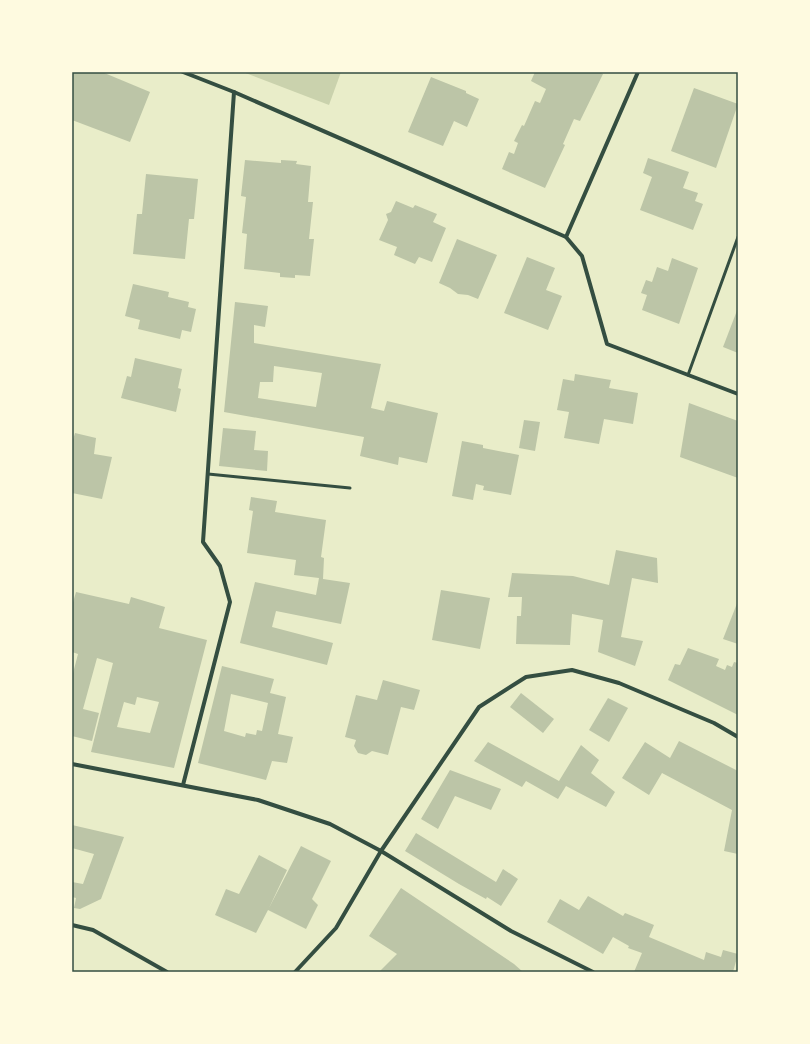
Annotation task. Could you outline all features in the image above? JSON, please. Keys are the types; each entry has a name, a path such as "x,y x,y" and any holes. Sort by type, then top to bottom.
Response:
{"street":[{"path":"183,72 234,92 566,237 582,256 607,344 738,394"},
{"path":"566,237 638,72"},
{"path":"183,785 230,602 220,566 204,542 234,92"},
{"path":"295,972 336,928 381,852 479,707 526,677 572,670 585,673 626,686 714,723 738,737"},
{"path":"72,764 258,800 330,824 381,852 511,930 593,972"},
{"path":"72,925 93,930 167,972"}],"lane":[{"path":"688,374 738,237"},
{"path":"208,474 350,488"}],"green space":[{"path":"243,72 341,72 329,105"}],"building":[{"path":"72,72 102,72 150,92 130,142 72,120"},
{"path":"535,72 599,72 603,74 580,121 574,119 563,144 565,145 545,188 502,169 509,152 514,154 518,143 514,141 522,125 524,126 535,101 540,103 546,89 531,81"},
{"path":"431,77 466,91 466,93 479,99 467,127 454,121 443,146 408,132"},
{"path":"694,88 738,104 716,168 671,151"},
{"path":"648,158 689,172 683,188 698,193 695,201 703,204 693,230 640,210 652,177 643,173"},
{"path":"245,160 281,163 281,160 297,161 296,164 311,166 308,202 313,202 309,239 314,239 310,276 295,275 295,278 280,277 280,273 244,269 247,234 242,233 246,197 241,196"},
{"path":"146,174 198,179 194,219 189,219 185,259 133,254 137,214 142,214"},
{"path":"396,201 413,208 415,205 437,214 433,222 446,228 432,262 419,257 415,264 394,255 397,247 379,240 388,220 386,214 391,212"},
{"path":"457,239 497,255 478,299 468,295 458,294 439,283"},
{"path":"527,257 555,268 546,290 562,296 548,330 504,313"},
{"path":"672,258 698,268 679,324 642,310 647,295 641,293 646,280 652,282 657,267 668,271"},
{"path":"133,284 169,292 168,297 189,302 188,307 196,309 191,332 182,330 180,339 138,329 140,320 125,316"},
{"path":"235,302 268,306 265,327 254,325 254,343 381,364 371,408 384,411 387,401 438,413 427,463 399,457 398,465 360,456 364,437 224,412","holes":["274,366 322,373 316,407 258,398 260,382 273,382"]},
{"path":"738,308 738,353 723,347"},
{"path":"135,358 182,369 178,388 181,389 176,412 121,398 127,376 131,377"},
{"path":"575,374 611,380 609,388 638,393 633,424 604,419 599,444 564,438 569,412 557,410 563,379 574,381"},
{"path":"689,403 738,421 738,478 680,457"},
{"path":"524,420 540,422 535,451 519,448"},
{"path":"223,428 256,431 254,450 268,451 267,471 219,466"},
{"path":"75,433 96,438 94,454 112,457 102,499 72,493 72,443"},
{"path":"462,441 483,445 483,448 519,455 511,495 483,490 484,486 476,484 473,500 452,496"},
{"path":"251,497 277,501 275,512 326,520 321,557 324,558 323,579 350,583 341,624 276,611 272,627 333,643 327,665 240,643 255,582 316,595 319,578 294,575 296,560 247,553 253,511 249,510"},
{"path":"616,550 657,558 658,583 632,578 621,637 643,641 635,666 598,652 603,620 572,614 570,645 516,644 517,616 521,616 522,597 508,597 512,573 573,576 609,585"},
{"path":"441,590 490,598 480,649 432,640"},
{"path":"76,592 129,604 131,597 165,607 159,628 207,640 174,768 91,752 113,663 97,658 83,709 99,713 92,741 72,736 72,677 78,654 72,652 72,606","holes":["137,697 159,702 150,733 117,727 124,702 135,705"]},
{"path":"738,601 738,644 723,639"},
{"path":"688,648 719,659 716,666 725,670 727,665 732,667 734,662 738,663 738,715 668,680 675,664 680,665"},
{"path":"222,666 274,679 270,693 286,697 278,734 293,737 287,763 272,761 266,780 198,763","holes":["231,694 268,703 262,731 257,730 256,735 246,733 245,737 224,731"]},
{"path":"383,680 420,690 414,710 401,707 388,755 372,751 366,755 358,753 354,746 356,740 345,737 356,695 377,700"},
{"path":"521,693 554,719 543,733 510,707"},
{"path":"608,698 628,708 609,742 589,730"},
{"path":"679,741 738,771 738,854 724,851 732,810 662,773 649,795 622,778 645,742 670,758"},
{"path":"488,742 559,781 581,745 599,760 591,773 615,792 606,807 566,786 558,799 526,781 522,787 474,761"},
{"path":"450,770 501,789 491,810 455,796 438,829 421,819"},
{"path":"72,825 124,837 101,899 80,909 74,908 76,898 72,897 72,882 83,884 94,854 72,848"},
{"path":"416,833 496,882 503,869 518,879 501,906 487,897 486,899 459,884 405,851"},
{"path":"301,846 331,861 312,899 318,905 306,929 268,910 256,933 215,915 226,889 239,894 259,855 287,870 269,908"},
{"path":"401,888 514,964 523,972 379,972 397,954 369,936"},
{"path":"588,896 623,916 625,913 654,925 649,937 704,960 706,952 721,957 723,950 738,954 733,972 634,972 642,953 628,948 629,946 613,937 603,954 547,922 560,899 579,910"}]}
